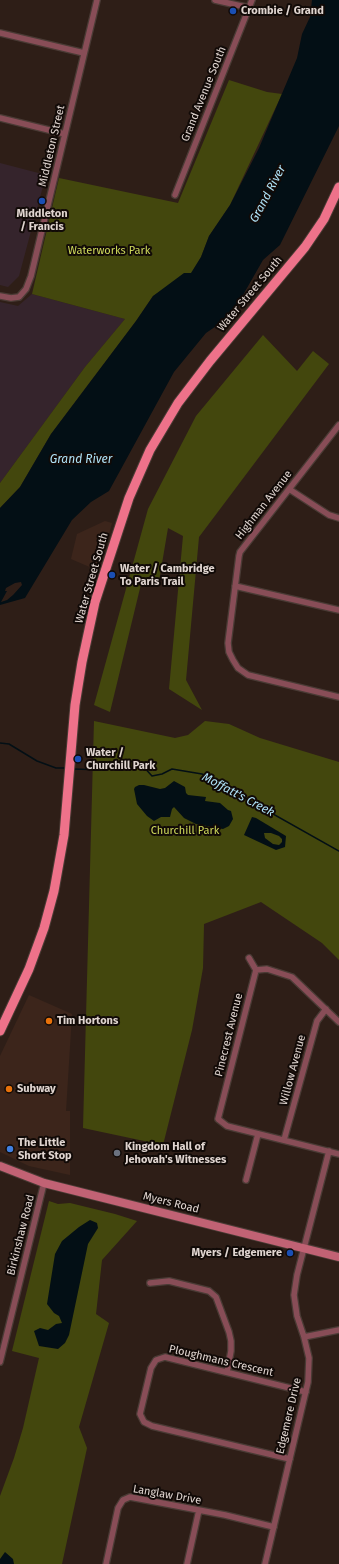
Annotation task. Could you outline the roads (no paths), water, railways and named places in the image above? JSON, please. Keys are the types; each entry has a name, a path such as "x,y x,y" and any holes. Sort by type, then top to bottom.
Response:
{"main road":[{"name":"Water Street South","path":"0,1031 29,969 44,928 54,891 64,835 75,705 95,602 129,498 150,450 178,403 210,361 305,247 324,219 339,187"},
{"path":"333,201 339,192"},
{"name":"Myers Road","path":"0,1166 44,1183 339,1257"}],"street":[{"name":"Middleton Street","path":"0,296 15,298 21,295 26,289 31,276 97,0"},
{"path":"215,0 250,8"},
{"name":"Grand Avenue South","path":"175,195 252,0"},
{"path":"0,33 84,53"},
{"path":"0,118 65,134"},
{"name":"Highman Avenue","path":"339,425 240,552 228,644 230,656 238,668 244,673 255,678 339,696"},
{"path":"289,489 329,515 339,518"},
{"path":"235,586 339,610"},
{"path":"249,958 256,970 267,969 292,977 339,1022"},
{"name":"Pinecrest Avenue","path":"256,970 218,1119 227,1126 258,1134"},
{"name":"Willow Avenue","path":"284,1140 317,1021 326,1009"},
{"path":"246,1180 258,1134 339,1154"},
{"name":"Edgemere Drive","path":"265,1564 306,1392 309,1365 304,1337 297,1316 294,1295 297,1275 329,1151"},
{"name":"Birkinshaw Road","path":"0,1362 44,1183"},
{"path":"150,1284 170,1281 208,1292 216,1297 231,1341 231,1351 226,1372"},
{"path":"304,1337 339,1330"},
{"name":"Ploughmans Crescent","path":"290,1459 152,1426 144,1422 140,1414 151,1368 156,1360 165,1357 306,1392"},
{"name":"Langlaw Drive","path":"106,1564 118,1508 121,1502 126,1498 133,1497 274,1527"},
{"path":"187,1564 199,1510"}],"water":[{"name":"Grand River","path":"312,0 339,0 339,126 280,245 263,260 231,316 206,333 174,372 109,491 91,502 72,520 25,598 0,605 0,508 20,487 51,434 153,296 184,273 191,273 201,257 209,236 230,205 259,148 297,58 302,34 310,17","holes":["21,582 22,585 7,600 1,602 7,591 5,591 6,588 15,583"]},
{"path":"174,781 185,787 188,795 206,797 205,801 220,803 231,811 233,819 229,826 223,829 196,824 184,818 174,807 170,817 161,817 154,821 147,816 137,804 134,789 135,787 144,785 160,789 165,788"},
{"path":"252,817 256,818 286,836 285,847 276,850 244,835","holes":["264,833 271,833 282,839 282,842 279,845 273,844 265,838"]},
{"path":"90,1220 97,1223 98,1228 88,1244 69,1335 65,1343 58,1349 39,1346 34,1331 40,1328 48,1330 56,1324 62,1323 59,1316 54,1313 47,1304 55,1254 62,1241"},
{"path":"5,1552 13,1559 14,1564 0,1564 0,1559"}],"waterway":[{"name":"Moffatt's Creek","path":"0,743 9,744 37,761 56,768 66,768"},
{"name":"Moffatt's Creek","path":"73,769 105,770 126,760 141,764 152,776 162,774 172,769 202,774 339,851"}],"place":[{"name":"Crombie / Grand","path":"233,11"},
{"name":"Middleton / Francis","path":"42,201"},
{"name":"Water / Cambridge To Paris Trail","path":"112,575"},
{"name":"Water / Churchill Park","path":"78,759"},
{"name":"Tim Hortons","path":"49,1021"},
{"name":"Subway","path":"9,1089"},
{"name":"The Little Short Stop","path":"10,1149"},
{"name":"Kingdom Hall of Jehovah's Witnesses","path":"117,1153"},
{"name":"Myers / Edgemere","path":"290,1253"}],"park label":[{"name":"Waterworks Park","path":"109,251"},
{"name":"Churchill Park","path":"185,831"}]}
